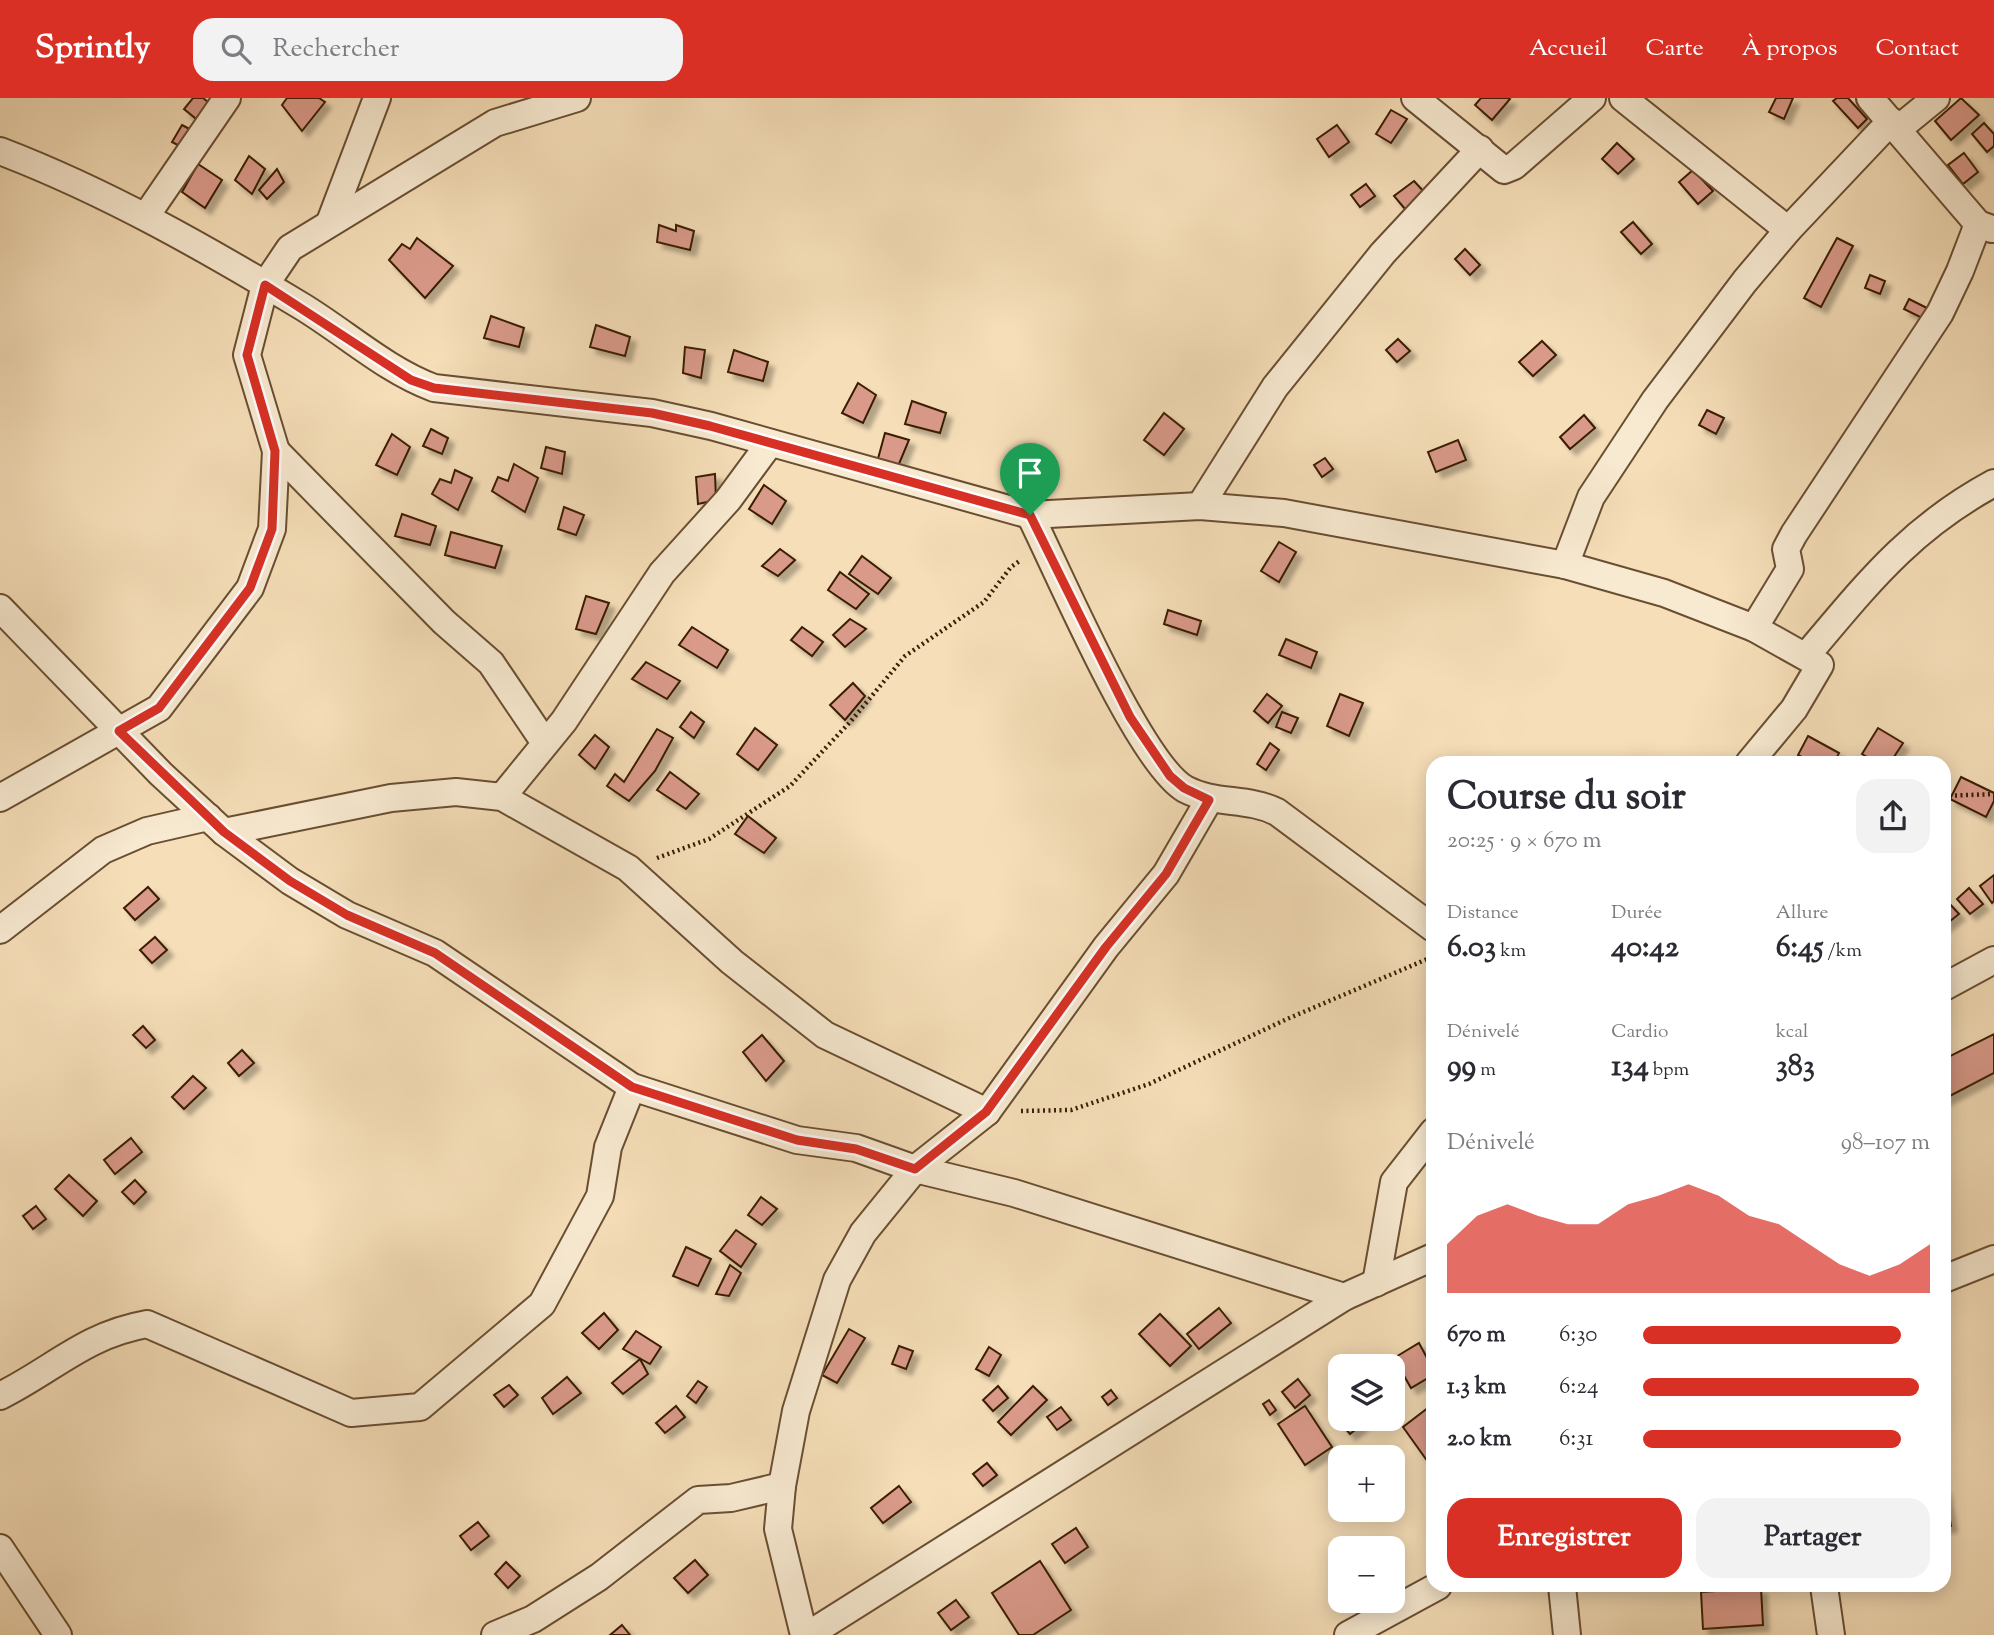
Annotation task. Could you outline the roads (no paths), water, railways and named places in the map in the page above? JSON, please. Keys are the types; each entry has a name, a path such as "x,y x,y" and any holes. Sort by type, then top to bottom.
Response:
{"street":[{"path":"330,222 377,98"},
{"path":"0,798 159,708 250,588 272,529 275,451 247,355 265,285 290,248 495,123 577,98"},
{"path":"1415,98 1432,115 1480,149 1498,166 1508,170 1592,98"},
{"path":"1623,98 1788,230"},
{"path":"1754,628 1790,569 1786,549 1794,534 1940,313 1986,226 1870,98"},
{"path":"1565,565 1591,496 1745,281 1788,230 1895,125 1936,98"},
{"path":"146,216 224,99"},
{"path":"1200,506 1275,387 1383,253 1480,149"},
{"path":"0,151 83,184 146,216 265,285 411,380 434,388 652,413 1030,515 1200,506 1284,513 1565,565 1664,593 1754,628 1820,665 1794,709 1755,756"},
{"path":"502,797 564,721 662,573 728,500 769,443"},
{"path":"275,451 444,622 491,663 545,743"},
{"path":"1806,656 1894,554 1941,514 1994,483"},
{"path":"1030,515 1136,726 1170,776 1184,788 1209,800 1250,802 1277,811 1426,923"},
{"path":"0,608 119,731 216,824 290,881 347,915 435,953 632,1087 797,1140 856,1149 915,1169 1014,1193 1344,1297"},
{"path":"0,930 103,850 147,831 216,824 391,798 456,793 502,797 628,868 732,962 825,1035 986,1112"},
{"path":"1209,800 1166,874 1106,947 986,1112 915,1169 863,1233 837,1280 796,1411 782,1486 778,1529 806,1635 1344,1297 1426,1259"},
{"path":"1951,983 1994,960"},
{"path":"0,1396 91,1340 116,1330 147,1324 351,1413 420,1407 542,1304 600,1196 608,1147 632,1087"},
{"path":"1376,1283 1394,1182 1426,1141"},
{"path":"1951,1276 1994,1259"},
{"path":"495,1635 533,1619 599,1577 698,1500 731,1497 782,1486"},
{"path":"0,1548 58,1635"},
{"path":"1348,1635 1427,1592"},
{"path":"1563,1592 1567,1635"},
{"path":"1825,1592 1831,1635"}]}
